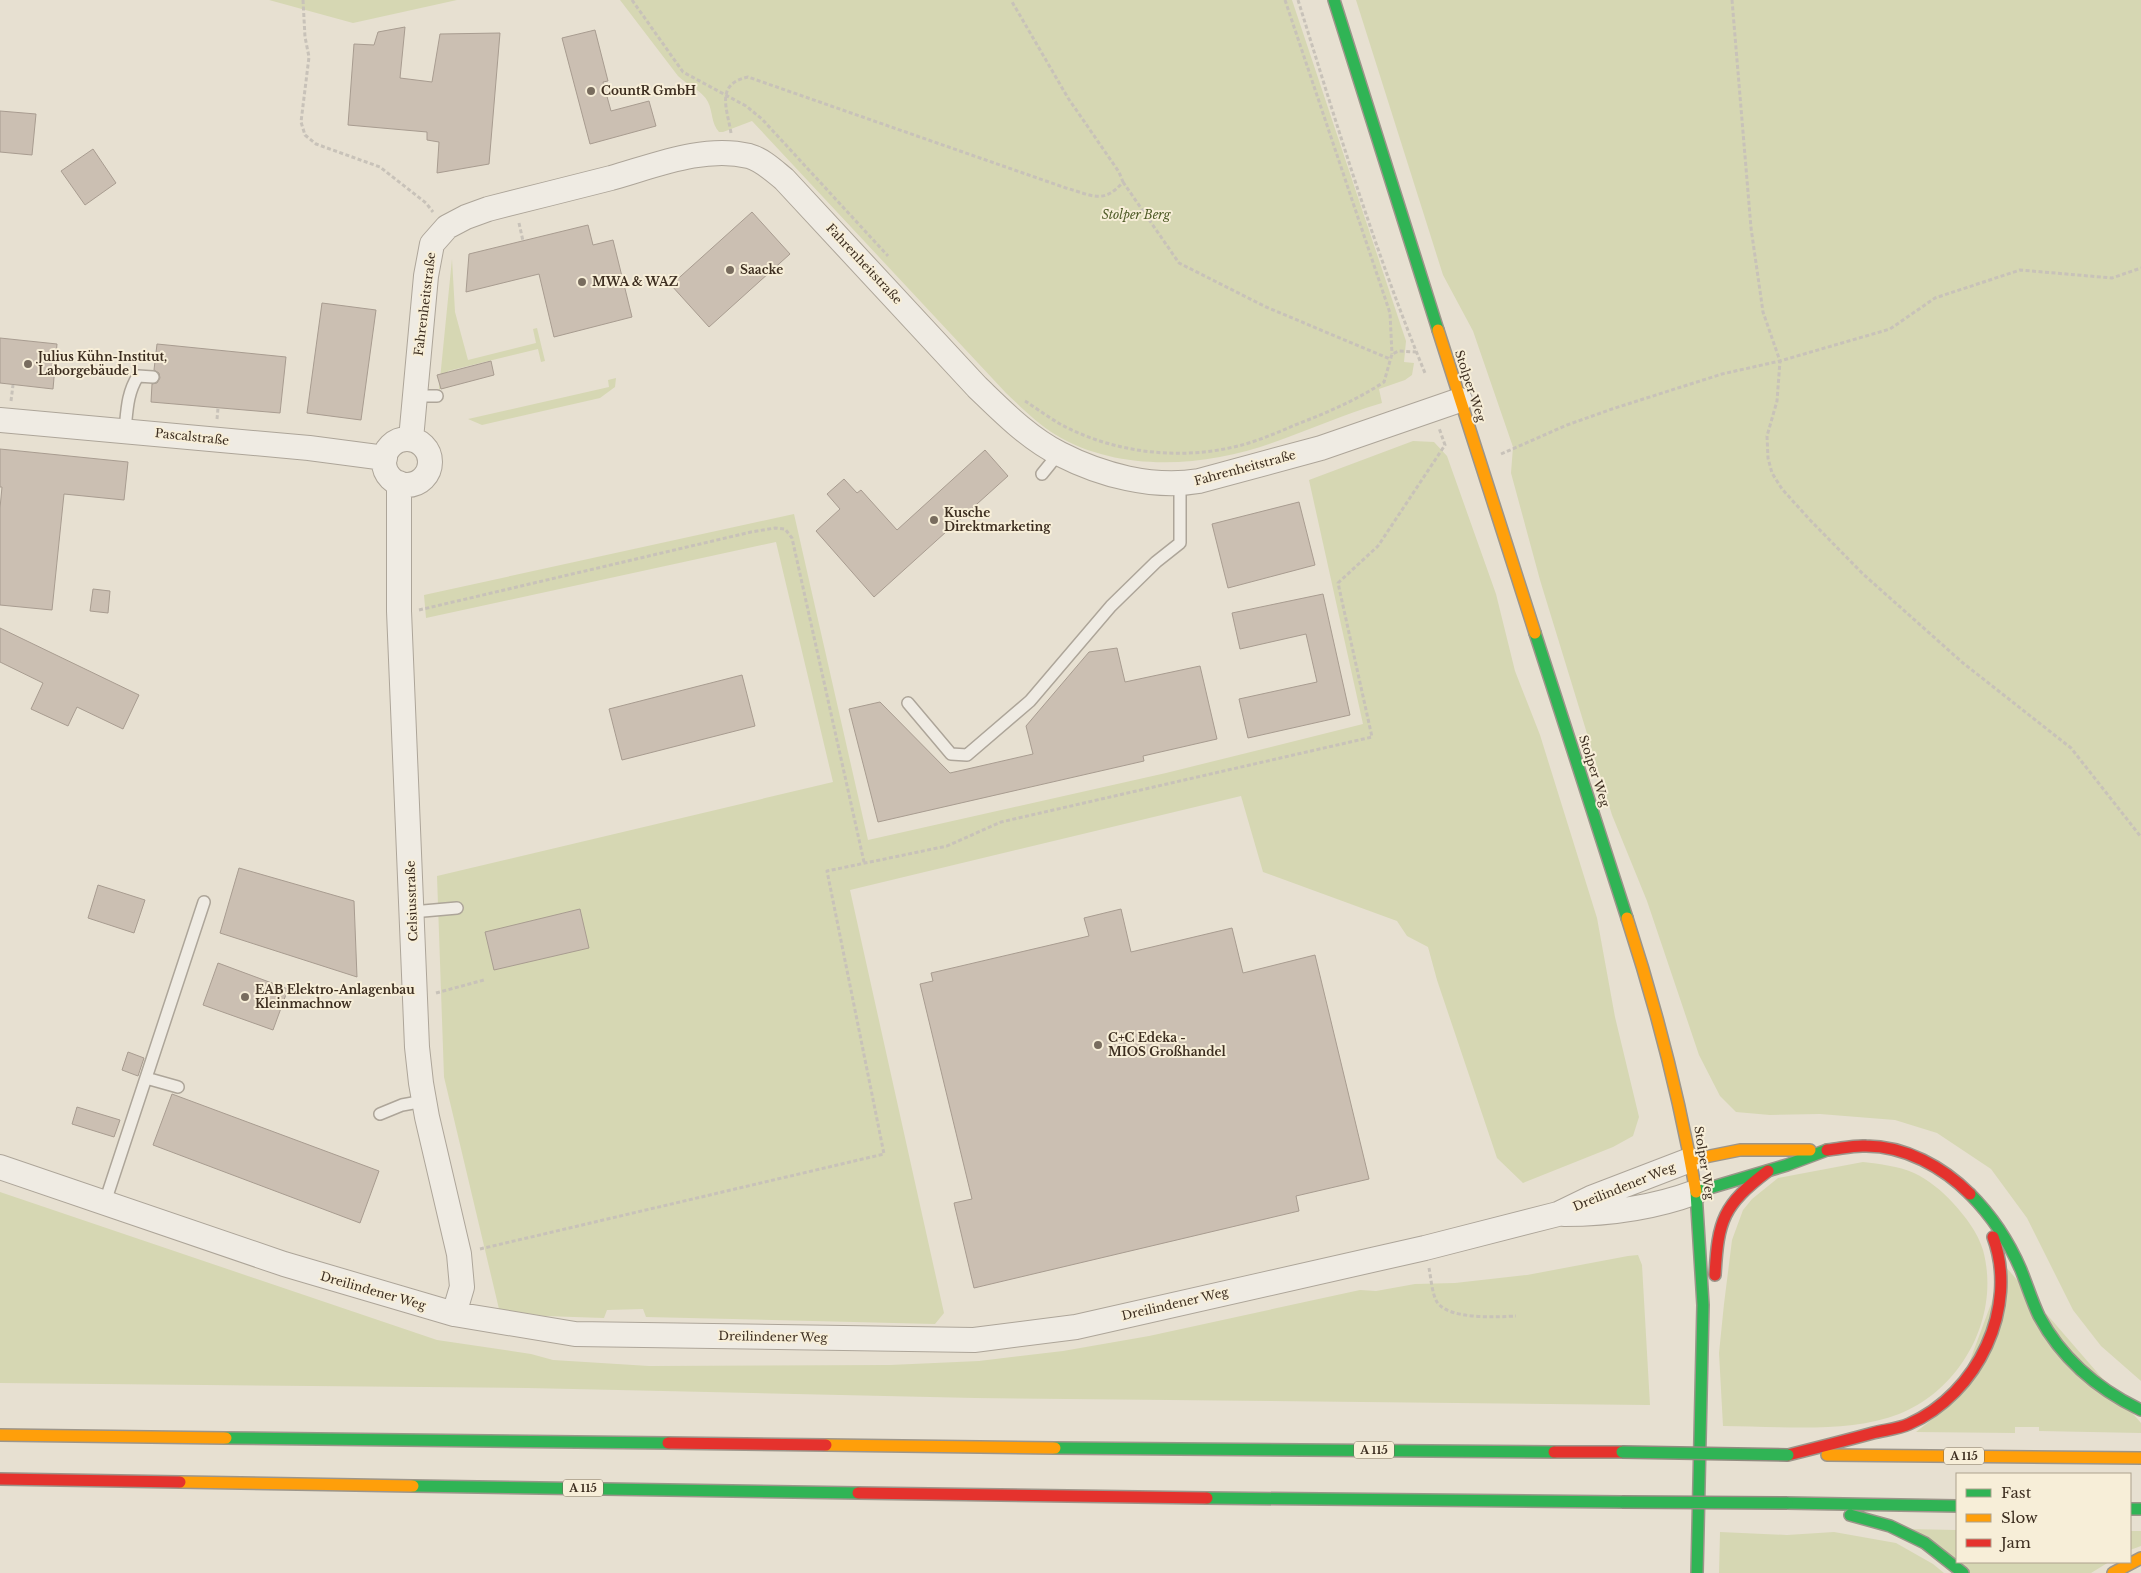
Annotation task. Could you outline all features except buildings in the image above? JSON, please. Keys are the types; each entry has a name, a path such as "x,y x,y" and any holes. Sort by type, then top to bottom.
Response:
{"main road":[{"name":"Stolper Weg","path":"1334,0 1641,964 1686,1130 1696,1192 1703,1305 1697,1573"},
{"path":"1690,1160 1740,1150 1827,1150 1870,1146 1902,1152 1931,1163 1960,1182 1986,1209 2018,1263 2040,1316 2076,1366 2124,1403 2141,1410"},
{"path":"1696,1192 1768,1171 1827,1150"},
{"path":"1703,1305 1714,1286 1719,1228 1728,1208 1748,1187 1768,1171"},
{"path":"1788,1455 1909,1424 1951,1397 1971,1376 1991,1340 1998,1314 2001,1264 1986,1209"},
{"name":"A 115","path":"0,1435 2141,1458"},
{"name":"A 115","path":"0,1479 1166,1498 1956,1506"},
{"path":"1813,1505 1890,1526 1925,1543 1963,1573"},
{"path":"2113,1573 2141,1558"}],"street":[{"name":"Fahrenheitstraße","path":"411,439 426,396 429,256 432,244 441,232 466,217 488,209 676,159 708,154 734,154 752,157 769,166 784,179 1006,415 1059,454 1116,475 1147,482 1180,484 1244,470 1321,448 1460,400"},
{"name":"Pascalstraße","path":"5,414 125,430 384,458"},
{"path":"404,439 411,439 418,442 428,453 429,468 426,475 414,484 399,483 387,473 384,458 391,445 404,439"},
{"name":"Celsiusstraße","path":"399,483 399,611 418,1047 424,1101 458,1254 462,1287 454,1314"},
{"name":"Dreilindener Weg","path":"0,1167 284,1264 454,1314 575,1334 974,1340 1076,1327 1425,1248 1558,1214 1591,1198 1690,1160"},
{"name":"Dreilindener Weg","path":"1558,1214 1594,1214 1629,1210 1657,1205 1696,1192"}],"lane":[{"path":"125,430 129,393 133,384 138,376 153,376"},
{"path":"1042,474 1059,454"},
{"path":"908,703 951,754 968,755 1030,701 1111,606 1156,562 1180,543 1180,484"},
{"path":"105,1202 204,902"},
{"path":"412,912 458,908"},
{"path":"146,1078 178,1087"},
{"path":"380,1114 402,1104 424,1101"}],"path":[{"path":"303,0 305,37 309,57 301,122 305,135 316,144 362,159 389,173 426,203 438,218 441,232"},
{"path":"632,0 683,72 724,96 746,106 762,119 890,258"},
{"path":"1011,0 1068,98 1179,263 1266,307 1390,359"},
{"path":"1018,395 1058,423 1101,441 1151,452 1203,452 1251,442 1348,404 1384,382 1392,354 1390,313 1285,0"},
{"path":"458,1254 884,1154 827,871 947,846 1001,822 1372,737 1338,583 1378,546 1445,445 1433,409 1427,378 1368,215 1298,0"},
{"path":"1732,0 1752,228 1764,312 1780,361 1777,401 1767,436 1768,458 1772,473 1782,489 1863,574 1963,663 2071,748 2141,838"},
{"path":"730,130 724,96 730,84 738,79 748,77 1084,193 1102,196 1113,194 1123,182"},
{"path":"518,220 523,241"},
{"path":"1481,466 1506,451 1612,409 1722,374 1780,361 1890,328 1935,298 2020,270 2112,278 2141,268"},
{"path":"1392,354 1399,351 1416,352"},
{"path":"5,414 13,385"},
{"path":"399,611 418,610 750,532 785,528 792,538 864,862"},
{"path":"415,997 484,980"},
{"path":"1425,1248 1436,1301 1442,1308 1462,1315 1516,1316"}],"green space":[{"path":"269,0 457,0 353,23"},
{"name":"Stolper Berg","path":"620,0 1292,0 1406,341 1404,362 1414,363 1412,375 1405,380 1379,389 1382,403 1272,443 1219,457 1191,461 1134,461 1107,456 1081,447 1049,430 1006,393 752,121 719,132 706,98 678,76"},
{"path":"1356,0 2141,0 2141,1381 2101,1346 2073,1310 2027,1218 1991,1169 1937,1133 1895,1120 1820,1114 1770,1115 1736,1112 1720,1096 1699,1055 1647,901 1612,815 1540,580 1511,473 1513,447 1473,331 1443,275"},
{"path":"452,259 455,312 468,360 536,343 533,329 537,328 545,361 541,362 538,349 448,371 446,388 439,389"},
{"path":"616,378 615,387 600,398 482,425 468,419 609,387 608,380"},
{"path":"1413,441 1434,442 1447,456 1496,594 1515,671 1540,735 1597,918 1615,1017 1639,1117 1633,1136 1613,1147 1523,1183 1497,1158 1437,980 1428,947 1407,936 1397,921 1263,872 1241,796 850,890 944,1313 935,1324 646,1317 643,1309 607,1310 604,1318 544,1316 499,1309 444,1077 437,876 833,782 776,542 426,618 424,595 794,514 868,840 1166,773 1363,724 1309,480"},
{"path":"1863,1162 1902,1169 1925,1179 1949,1199 1962,1213 1974,1231 1983,1250 1987,1275 1986,1300 1981,1324 1971,1347 1958,1369 1941,1387 1921,1402 1899,1414 1879,1420 1835,1427 1723,1426 1719,1353 1732,1240 1743,1210 1752,1199 1778,1178"},
{"path":"0,1192 437,1340 531,1354 553,1360 649,1366 890,1365 979,1361 1063,1351 1149,1336 1360,1290 1376,1291 1415,1284 1455,1283 1527,1275 1638,1255 1642,1265 1650,1405 975,1398 528,1388 0,1383"},
{"path":"2005,1266 2141,1423 2141,1433 2039,1431 2039,1427 2015,1427 2015,1433 1916,1432 1955,1401"},
{"path":"1908,1529 1956,1530 1956,1559"},
{"path":"2131,1531 2141,1531 2141,1546 2131,1550"},
{"path":"1720,1532 1787,1535 1834,1532 1896,1543 1933,1564 1944,1573 1719,1573"},
{"path":"1960,1563 2107,1563 2091,1573 1969,1573"}],"traffic: fast":[{"path":"1334,0 1438,330"},
{"path":"1535,633 1627,918"},
{"path":"1696,1192 1787,1165 1827,1150"},
{"path":"1696,1192 1703,1305 1697,1573"},
{"path":"1970,1194 2005,1239 2021,1270 2039,1316 2058,1346 2095,1382 2141,1410"},
{"path":"226,1438 668,1443"},
{"path":"1055,1448 1554,1452"},
{"path":"1622,1452 1788,1455"},
{"path":"413,1486 858,1493"},
{"path":"1207,1498 1622,1502"},
{"path":"1622,1502 1787,1503"},
{"path":"1787,1503 1956,1506"},
{"path":"2131,1509 2141,1509"},
{"path":"1850,1515 1890,1526 1925,1543 1963,1573"}],"traffic: slow":[{"path":"1438,330 1535,633"},
{"path":"1627,918 1648,985 1666,1054 1683,1123 1696,1192"},
{"path":"1690,1160 1740,1150 1810,1150"},
{"path":"0,1435 226,1438"},
{"path":"826,1445 1055,1448"},
{"path":"1827,1455 2141,1458"},
{"path":"180,1482 413,1486"},
{"path":"2113,1573 2141,1558"}],"traffic: jam":[{"path":"1827,1150 1861,1146 1881,1147 1909,1154 1936,1167 1970,1194"},
{"path":"1715,1275 1718,1240 1726,1215 1732,1204 1741,1194 1768,1171"},
{"path":"1788,1455 1905,1426 1933,1410 1955,1392 1973,1370 1987,1346 1996,1319 2001,1292 2000,1264 1993,1237"},
{"path":"668,1443 826,1445"},
{"path":"1554,1452 1622,1452"},
{"path":"0,1479 180,1482"},
{"path":"858,1493 1207,1498"}],"place":[{"name":"CountR GmbH","path":"591,91"},
{"name":"Saacke","path":"730,270"},
{"name":"MWA & WAZ","path":"582,282"},
{"name":"Julius Kühn-Institut, Laborgebäude 1","path":"28,364"},
{"name":"Kusche Direktmarketing","path":"934,520"},
{"name":"EAB Elektro-Anlagenbau Kleinmachnow","path":"245,997"},
{"name":"C+C Edeka - MIOS Großhandel","path":"1098,1045"}]}
